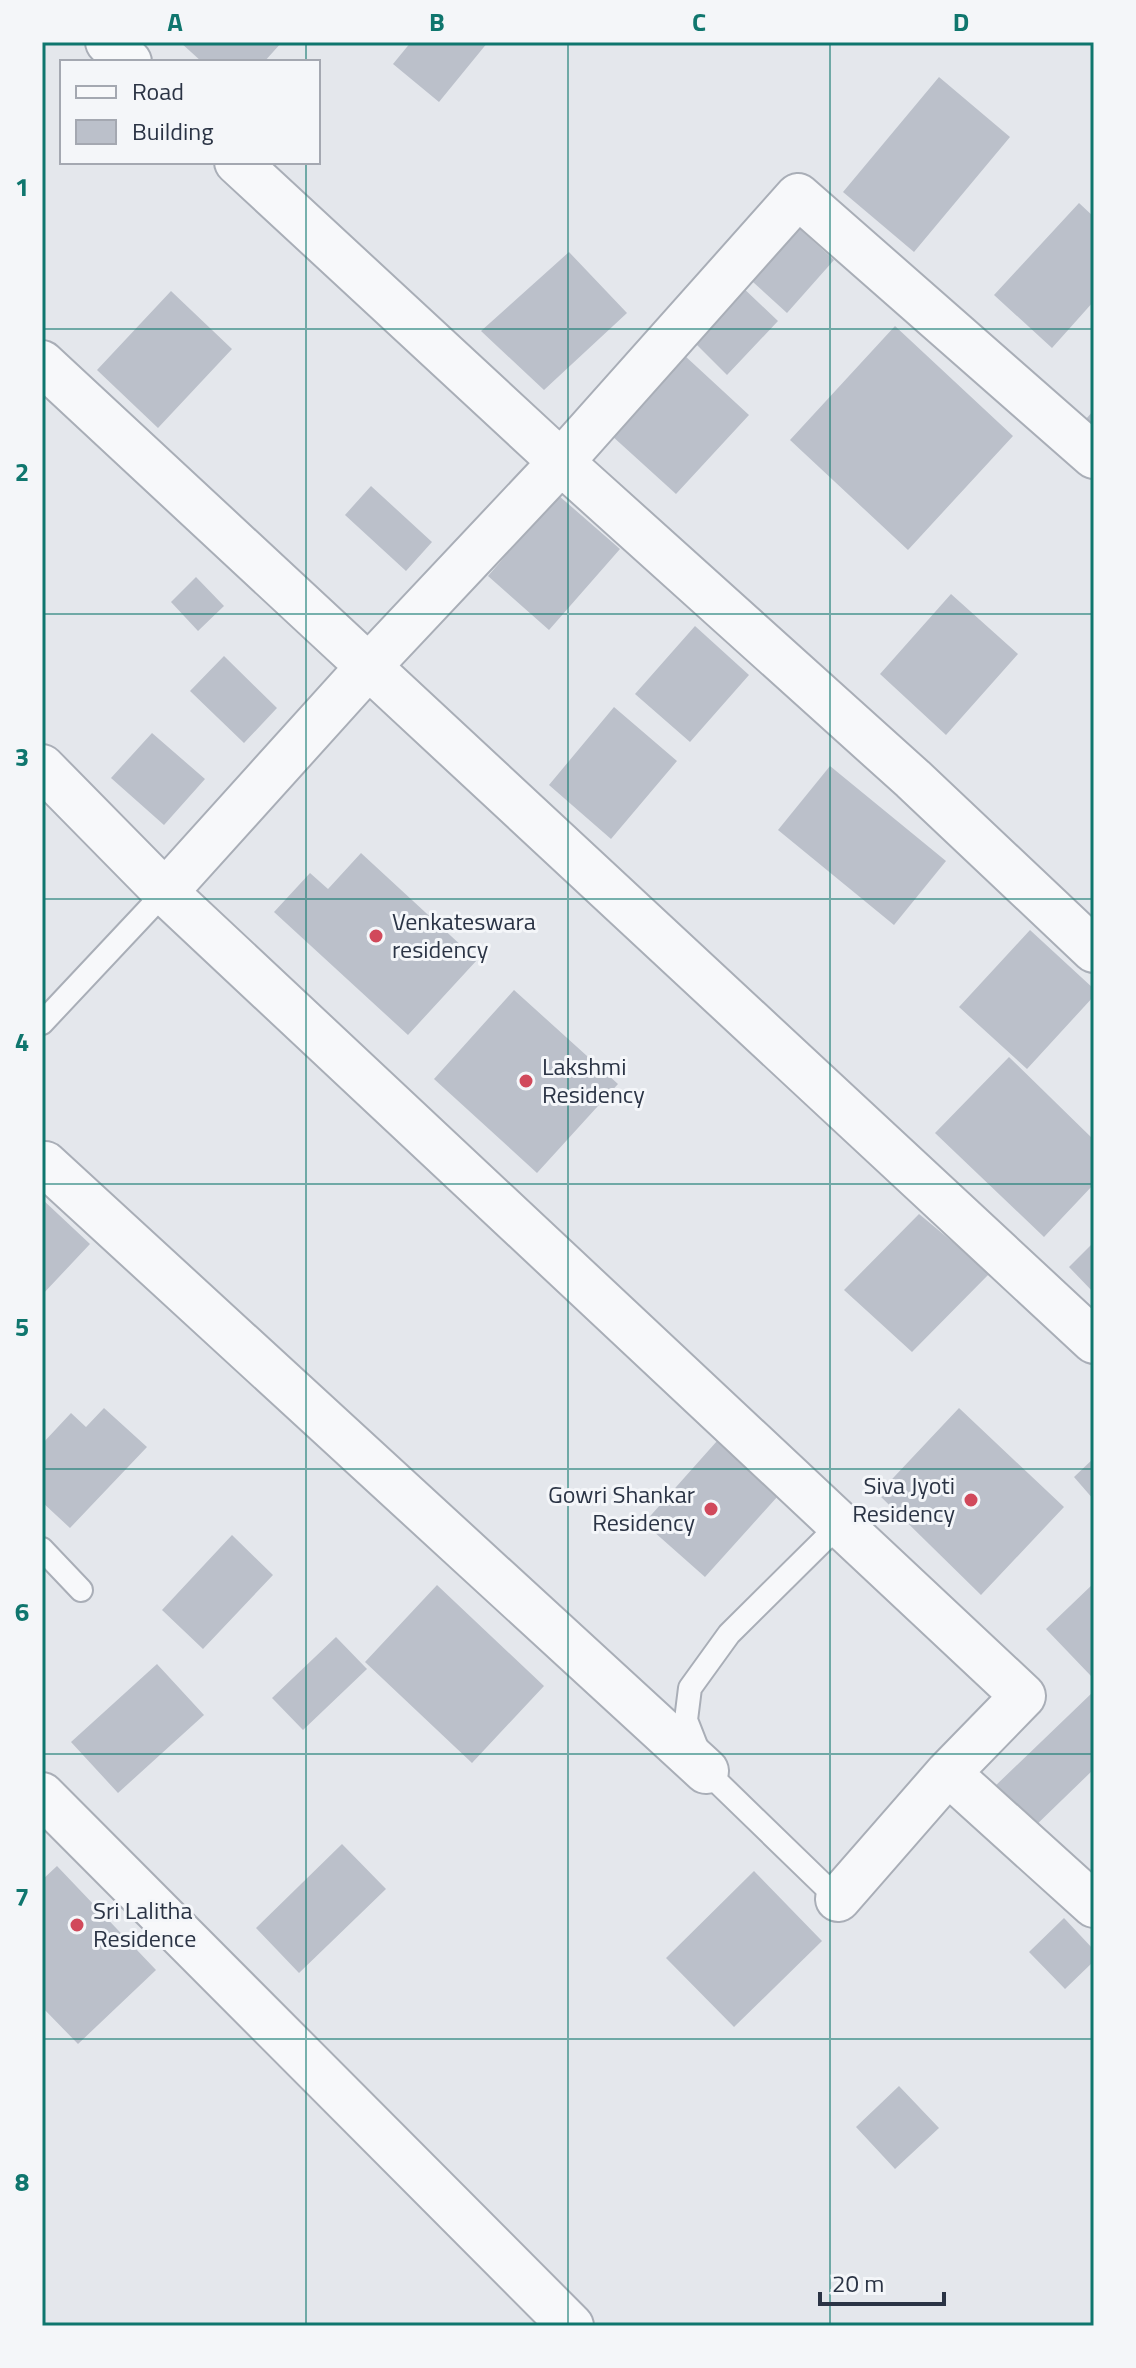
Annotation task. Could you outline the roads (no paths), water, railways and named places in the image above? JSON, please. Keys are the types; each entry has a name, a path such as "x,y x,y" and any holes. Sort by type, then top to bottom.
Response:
{"street":[{"path":"108,42 127,60"},
{"path":"239,164 561,462 913,779 1094,950"},
{"path":"165,892 369,666 561,462 798,196 1094,456"},
{"path":"42,363 1094,1341"},
{"path":"42,767 165,892 1023,1696 948,1773 838,1899"},
{"path":"45,1164 706,1771"},
{"path":"948,1773 1094,1905"},
{"path":"42,1795 571,2326"}],"lane":[{"path":"42,1023 165,892"},
{"path":"838,1899 706,1771 686,1720 690,1688 729,1634 840,1524"},
{"path":"42,1549 81,1590"}],"place":[{"name":"Venkateswara residency","path":"376,936"},
{"name":"Lakshmi Residency","path":"526,1081"},
{"name":"Siva Jyoti Residency","path":"971,1500"},
{"name":"Gowri Shankar Residency","path":"711,1509"},
{"name":"Sri Lalitha Residence","path":"77,1925"}]}
